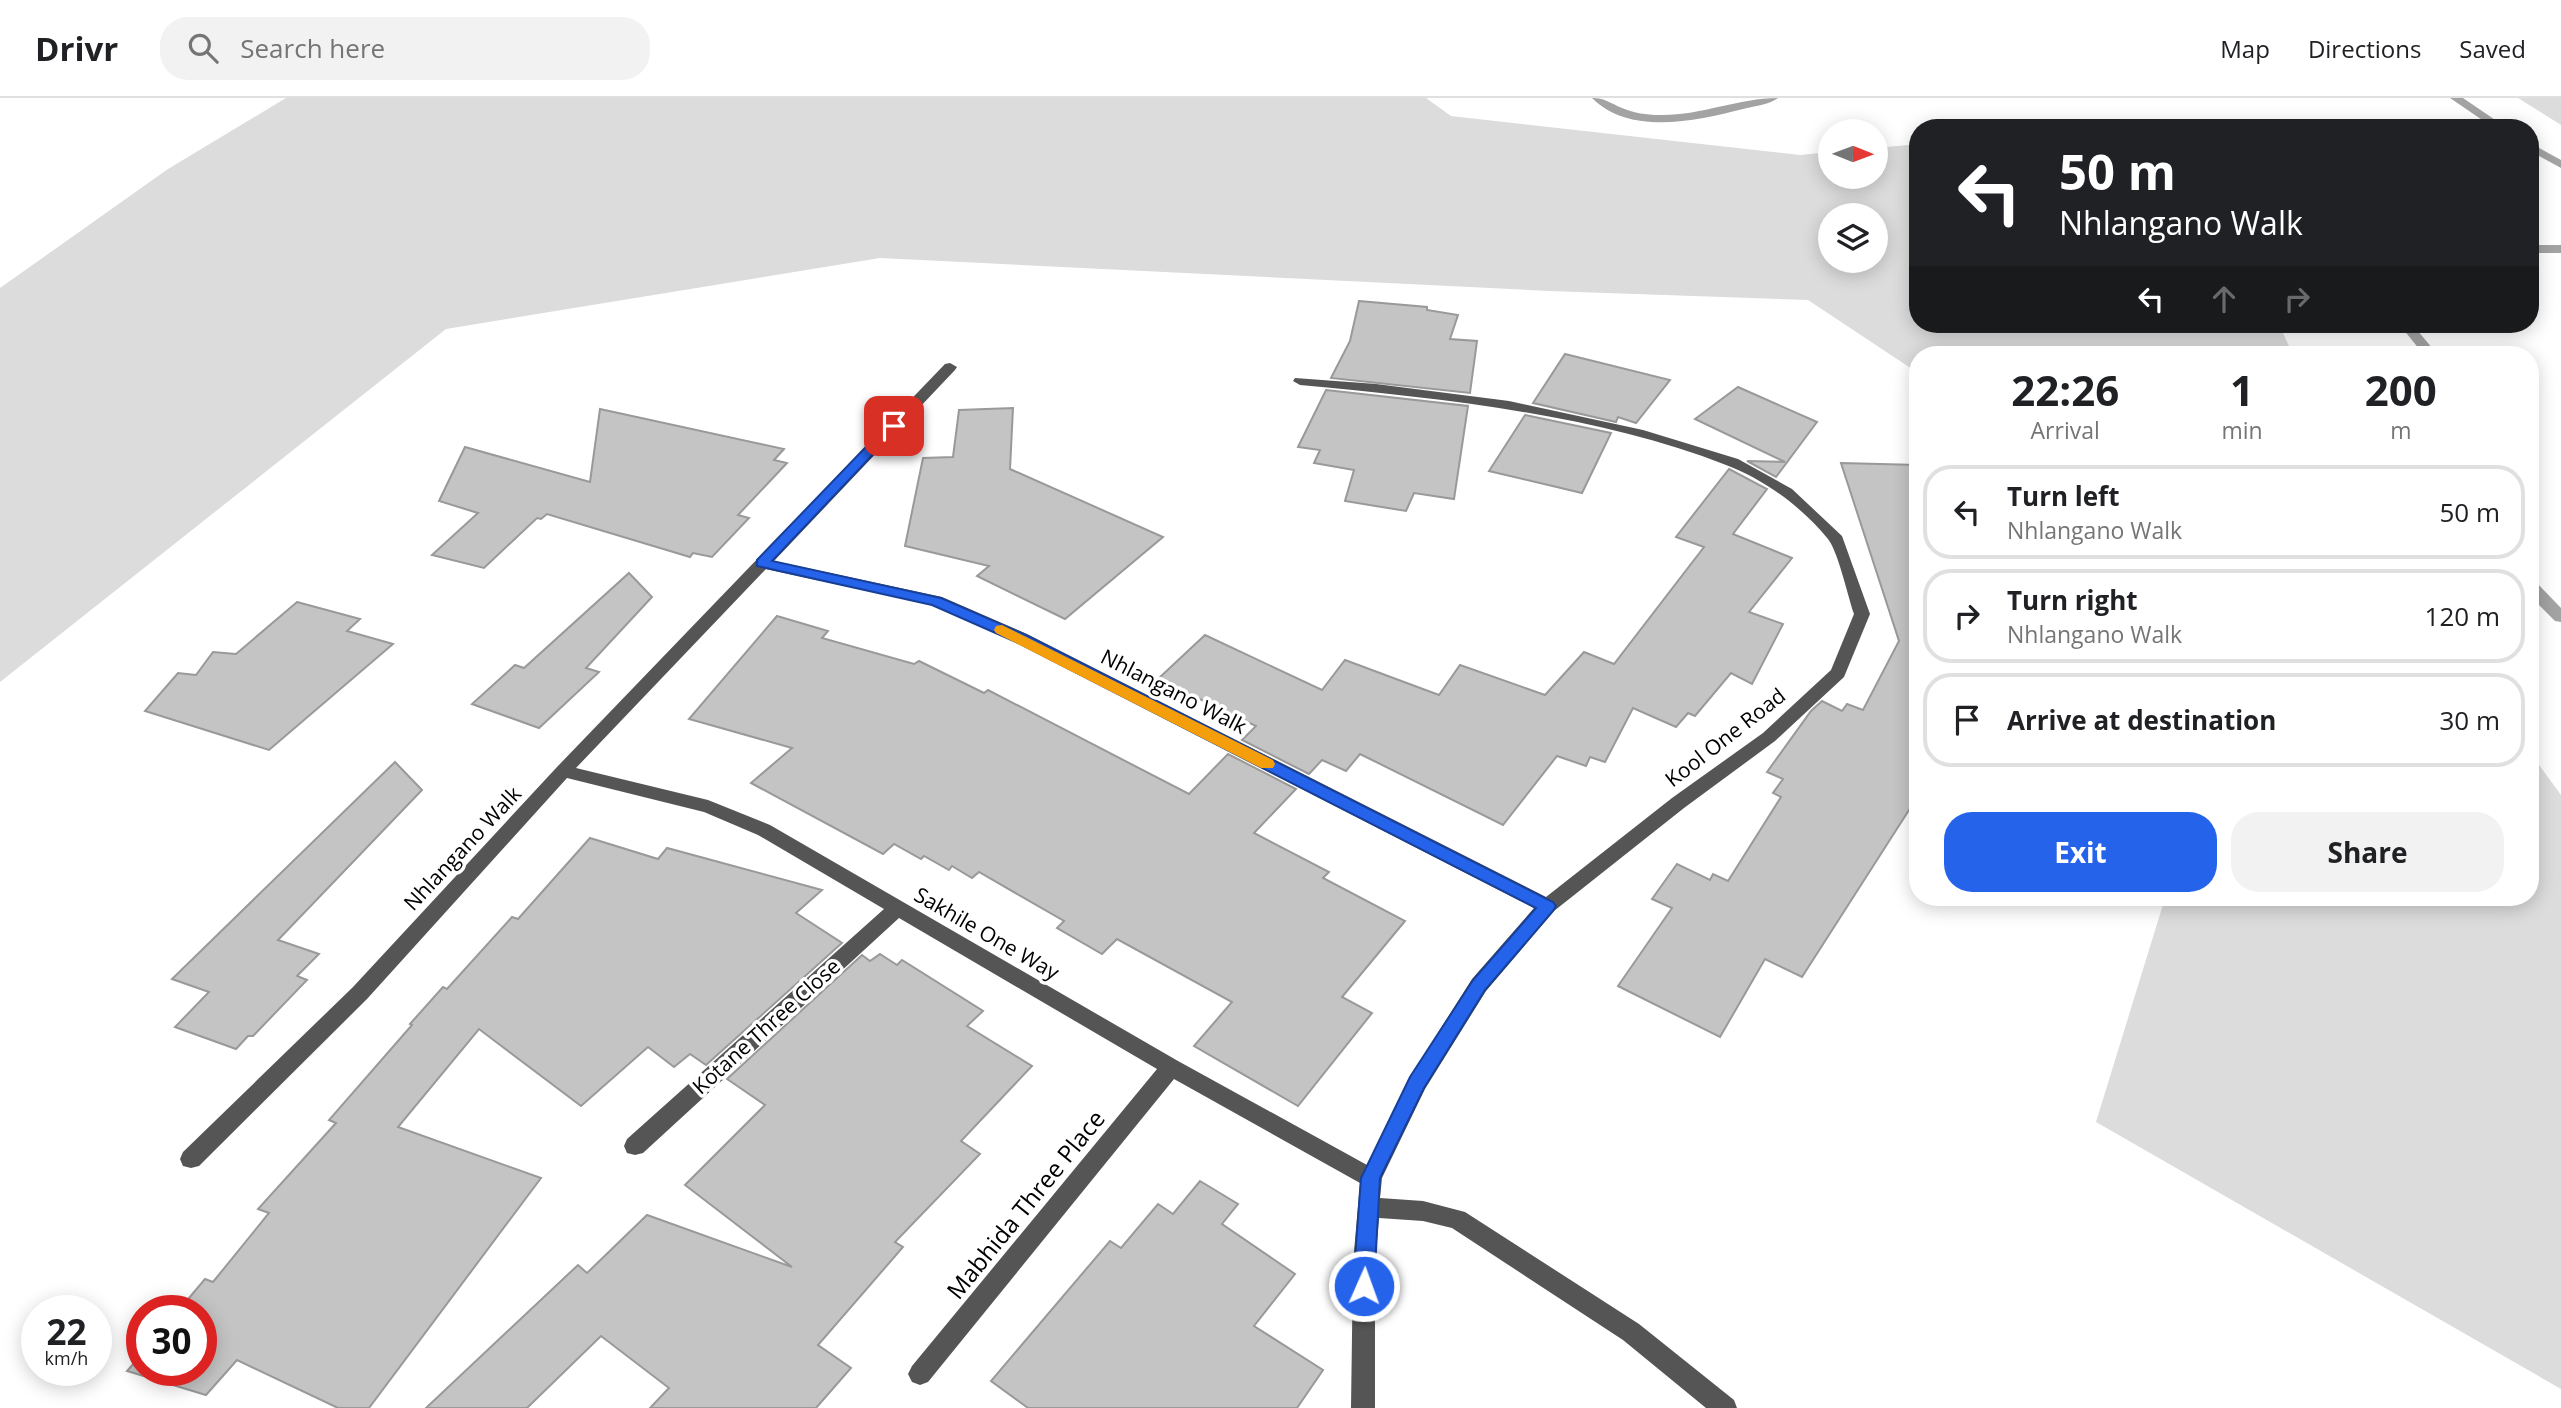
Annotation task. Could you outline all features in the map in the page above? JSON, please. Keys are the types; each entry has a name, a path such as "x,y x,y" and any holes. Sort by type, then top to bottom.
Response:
{"street":[{"name":"Nhlangano Walk","path":"191,1159 360,993 563,771 950,367"},
{"name":"Kool One Road","path":"1300,382 1376,388 1509,405 1638,433 1732,462 1787,492 1837,539 1862,614 1838,673 1769,737 1678,803 1547,906 1479,985 1417,1083 1371,1178 1364,1263 1363,1408"},
{"name":"Nhlangano Walk","path":"762,563 853,581 948,606 1021,638 1547,906"},
{"name":"Sakhile One Way","path":"563,771 708,807 764,830 1171,1067 1371,1178"},
{"name":"Kotane Three Close","path":"635,1146 898,907"},
{"name":"Mabhida Three Place","path":"920,1374 1171,1067"},
{"path":"1368,1207 1423,1211 1457,1219 1631,1332 1726,1408"}],"shaded area":[{"path":"286,98 1426,98 1451,116 1800,155 1818,153 1818,189 1888,189 1888,147 1909,145 1909,333 2283,333 2289,346 1909,346 1909,367 1808,300 1549,291 880,258 446,329 0,682 0,288 168,169"},
{"path":"2518,98 2561,98 2561,125"},
{"path":"2539,765 2561,795 2561,1389 2096,1122 2163,906 2539,906"}],"building":[{"path":"1359,301 1427,307 1427,310 1458,315 1450,339 1477,341 1470,393 1331,378 1350,341"},
{"path":"1565,354 1670,380 1636,423 1618,417 1616,422 1533,403"},
{"path":"1738,387 1817,422 1776,477 1747,461 1785,462 1695,419"},
{"path":"1326,390 1468,406 1454,499 1414,493 1406,511 1345,501 1354,470 1314,463 1320,450 1298,447"},
{"path":"1013,408 1010,469 1163,537 1065,619 977,576 989,566 905,546 923,458 953,457 959,410"},
{"path":"600,409 784,449 774,460 787,463 738,515 749,518 712,557 693,553 690,557 547,514 541,519 537,518 484,568 432,555 478,513 439,501 465,447 590,482"},
{"path":"1525,415 1611,433 1582,493 1489,471"},
{"path":"1841,463 1909,465 1909,810 1802,977 1765,959 1720,1037 1618,986 1672,908 1652,899 1677,864 1710,880 1713,874 1728,881 1781,797 1773,793 1783,779 1767,772 1811,711 1822,701 1842,711 1847,704 1863,710 1899,641"},
{"path":"1729,469 1767,489 1733,534 1792,558 1749,612 1783,624 1752,684 1731,673 1695,716 1688,713 1676,727 1633,708 1605,762 1590,757 1586,766 1557,756 1503,825 1360,754 1346,771 1322,760 1309,774 1242,740 1256,726 1158,679 1205,635 1322,690 1345,660 1439,695 1460,665 1545,695 1584,652 1614,664 1704,547 1676,537"},
{"path":"629,573 652,597 586,668 599,672 539,728 472,704 515,665 524,668"},
{"path":"297,602 360,619 347,631 393,644 269,750 145,711 178,673 196,675 213,652 236,654"},
{"path":"777,616 828,631 822,638 914,664 919,661 984,693 988,690 1189,794 1228,754 1296,789 1254,833 1329,872 1323,878 1405,921 1342,997 1372,1013 1298,1106 1194,1046 1232,1002 1117,939 1102,954 1057,928 1064,921 979,872 972,878 952,866 949,870 894,844 883,854 751,783 792,748 689,719"},
{"path":"395,762 422,790 278,940 319,954 297,976 307,980 253,1036 248,1036 236,1049 175,1027 209,992 172,979"},
{"path":"590,838 658,859 667,848 822,890 796,913 842,943 706,1065 690,1054 674,1067 648,1047 581,1106 479,1029 398,1127 541,1178 369,1408 338,1408 237,1360 217,1383 217,1295 192,1295 205,1279 213,1282 269,1213 258,1209 336,1123 329,1120 412,1025 410,1024 443,987 447,989 512,917 518,919"},
{"path":"880,954 897,965 902,960 983,1011 967,1026 1032,1066 961,1141 980,1154 895,1242 903,1247 818,1345 851,1368 816,1408 650,1408 669,1388 601,1336 527,1408 426,1408 578,1265 587,1273 647,1215 792,1267 685,1185 765,1105 727,1079 862,955 870,961"},
{"path":"1200,1181 1238,1204 1222,1224 1295,1274 1254,1326 1323,1370 1297,1408 1028,1408 991,1381 1110,1241 1121,1248 1158,1204 1173,1214"},
{"path":"176,1386 214,1386 206,1395"}],"waterway":[{"path":"1597,98 1616,110 1659,119 1706,114 1773,98"},
{"path":"2455,98 2488,119"},
{"path":"2539,152 2561,165"},
{"path":"2539,249 2561,249"},
{"path":"2413,333 2423,346"},
{"path":"2539,595 2561,617"}],"slow traffic":[{"path":"1002,630 1267,764"}],"route":[{"path":"894,426 762,563 936,601 1021,638 1547,906 1479,985 1417,1083 1371,1178 1364,1286"}]}
